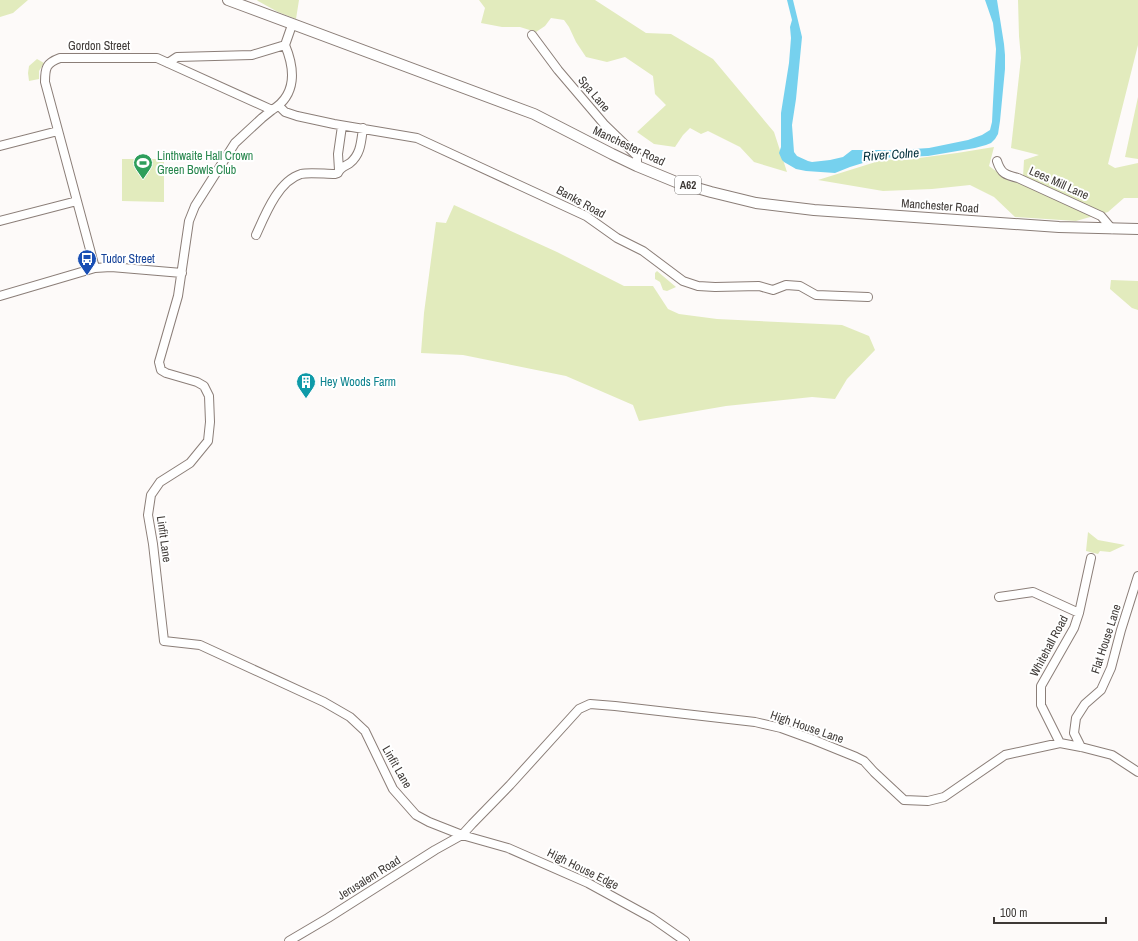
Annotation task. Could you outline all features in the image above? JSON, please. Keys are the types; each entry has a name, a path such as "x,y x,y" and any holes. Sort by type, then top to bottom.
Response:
{"main road":[{"name":"Manchester Road","path":"228,0 534,114 637,166 676,182 756,203 814,210 1059,227 1138,229"}],"street":[{"path":"168,63 177,57 252,55 285,45 292,25"},
{"name":"Spa Lane","path":"532,35 558,70 604,124 637,156 637,166"},
{"name":"Linfit Lane","path":"285,45 291,58 293,76 289,92 284,101 262,118 235,143 195,206 189,221 178,296 159,362 161,370 166,373 197,382 204,386 209,396 210,422 208,441 190,463 160,482 151,495 148,515 153,544 164,641 200,645 324,702 350,717 364,731 393,789 416,815 462,836"},
{"name":"Gordon Street","path":"95,268 45,82 45,72 47,66 52,61 60,58 73,57 157,58 275,108"},
{"name":"Banks Road","path":"275,108 297,116 342,126 363,128 418,138 586,216 617,238 643,251 683,281 698,286 759,286 773,290 786,286 800,286 816,295 868,297"},
{"path":"339,170 338,154 342,126"},
{"path":"256,235 276,194 292,179 301,174 335,174 357,156 360,150 363,128"},
{"path":"0,146 58,131"},
{"name":"Lees Mill Lane","path":"997,161 999,170 1101,216 1112,229"},
{"path":"0,221 77,202"},
{"path":"0,296 95,268 120,268 182,273"},
{"name":"Whitehall Road","path":"1060,744 1041,705 1041,686 1074,628 1079,614 1091,558"},
{"name":"Flat House Lane","path":"1081,747 1074,733 1076,718 1085,704 1101,690 1111,668 1138,576"},
{"path":"999,597 1033,592 1079,614"},
{"name":"High House Lane","path":"462,836 579,709 590,704 755,722 781,728 864,761 904,800 928,802 944,797 1005,754 1060,744 1081,747 1112,755 1138,772"},
{"name":"Jerusalem Road","path":"289,941 435,850 462,836"},
{"name":"High House Edge","path":"462,836 508,848 588,883 652,918 685,941"}],"green space":[{"path":"0,0 28,0 13,13 0,17"},
{"path":"257,0 299,0 296,19 278,12"},
{"path":"479,0 595,0 646,33 671,34 713,59 774,132 787,172 754,162 740,147 708,131 701,134 690,128 675,147 654,144 637,132 666,105 655,94 653,76 625,57 607,62 586,57 564,20 551,18 545,26 536,32 520,27 502,27 481,23 485,8"},
{"path":"1018,0 1138,0 1138,45 1108,164 1115,168 1138,163 1138,198 1124,198 1108,212 1076,221 1015,217 994,197 970,185 932,189 883,191 818,180 882,160 919,158 994,147 989,166 1011,182 1023,177 1024,160 1039,155 1011,148 1021,58"},
{"path":"37,59 44,63 39,71 39,79 29,81 29,66"},
{"path":"1138,97 1138,159 1125,157"},
{"name":"Linthwaite Hall Crown Green Bowls Club","path":"122,159 164,159 164,202 122,201"},
{"path":"454,205 557,252 624,286 653,286 668,309 679,314 717,319 842,325 869,336 875,350 847,379 835,399 812,397 726,406 639,421 633,405 566,376 463,355 421,353 424,313 436,222 446,223"},
{"path":"657,271 676,287 667,291 663,290 660,282 655,279 655,273"},
{"path":"1111,280 1138,281 1138,310 1132,308 1110,289"},
{"path":"1088,532 1098,540 1125,545 1110,552 1100,551 1098,554 1086,551"}],"water":[{"name":"River Colne","path":"787,0 793,0 802,37 792,125 794,152 797,156 812,162 843,157 852,150 929,148 968,140 982,135 990,130 992,122 996,49 993,23 985,0 997,0 1005,55 1000,121 998,134 995,139 991,143 975,148 928,156 879,158 835,173 796,169 784,162 779,153 781,147 781,113 789,63 791,38 790,27 792,20"}],"place":[{"name":"Linthwaite Hall Crown Green Bowls Club","path":"143,180"},
{"name":"Tudor Street","path":"87,276"},
{"name":"Hey Woods Farm","path":"306,399"}]}
